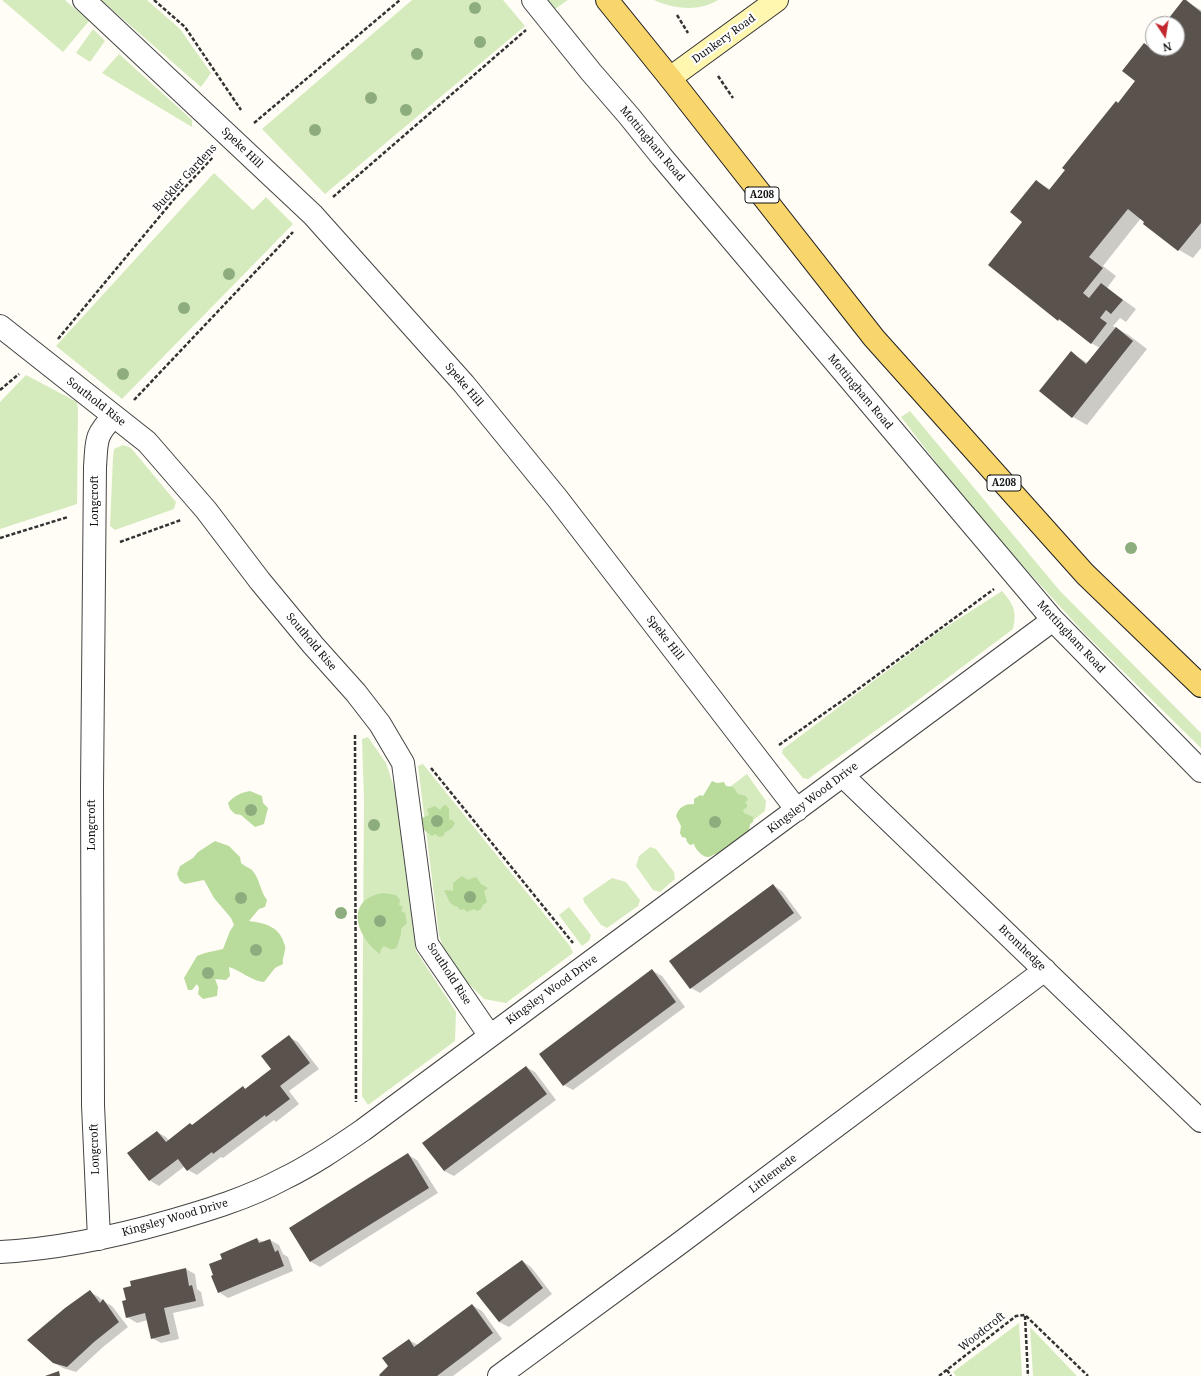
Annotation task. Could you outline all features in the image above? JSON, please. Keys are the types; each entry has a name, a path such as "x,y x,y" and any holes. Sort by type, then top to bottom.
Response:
{"main road":[{"name":"A208","path":"607,0 874,338 1085,574 1201,686"}],"street":[{"name":"Speke Hill","path":"84,0 313,215 464,384 557,498 797,810"},
{"name":"Mottingham Road","path":"533,0 672,169 1053,620 1201,771"},
{"name":"Dunkery Road","path":"670,78 777,0"},
{"name":"Southold Rise","path":"0,326 147,442 206,510 260,581 313,645 356,693 380,724 403,763 427,944 490,1036"},
{"name":"Longcroft","path":"99,1239 94,1105 92,828 95,508 97,440 104,427 114,416"},
{"name":"Kingsley Wood Drive","path":"0,1252 24,1251 99,1239 214,1209 282,1180 322,1159 364,1130 1053,620"},
{"name":"Bromhedge","path":"843,776 1201,1121"},
{"name":"Littlemede","path":"499,1376 676,1246 1045,970"}],"path":[{"path":"154,0 185,27 243,112"},
{"name":"Buckler Gardens","path":"41,358 175,198 220,150 400,0"},
{"path":"677,15 688,33"},
{"path":"718,76 733,98"},
{"path":"0,538 95,508"},
{"path":"95,550 206,510"},
{"path":"779,746 996,588"},
{"path":"356,693 356,1102 364,1130"},
{"path":"427,763 574,944"},
{"path":"1025,1315 1028,1376"},
{"path":"1025,1315 1088,1376"},
{"name":"Woodcroft","path":"939,1376 1016,1316 1025,1315"},
{"path":"947,1370 952,1376"}],"green space":[{"path":"2,0 65,0 89,21 63,52"},
{"path":"101,0 147,0 180,29 211,73 201,87"},
{"path":"412,0 503,0 525,26 325,194 262,129"},
{"path":"548,0 568,0 555,9"},
{"path":"654,0 718,0 703,6 686,8 661,3"},
{"path":"93,29 105,41 90,62 76,53"},
{"path":"119,54 192,120 192,127 102,73"},
{"path":"214,173 253,210 266,197 293,224 122,399 56,346"},
{"path":"26,375 77,402 77,504 0,529 0,402"},
{"path":"910,411 1060,591 1201,733 1201,748 1084,633 975,513 901,417"},
{"path":"123,445 131,448 176,502 174,509 115,530 110,526 113,458 114,449"},
{"path":"1002,591 1014,608 1015,617 1013,629 914,703 808,779 803,778 782,753 783,749 940,631"},
{"path":"368,737 386,763 395,790 416,951 456,1012 455,1041 368,1105 362,1096 364,800 362,739"},
{"path":"423,764 570,946 573,953 506,1003 484,999 463,978 444,950 439,935 418,766"},
{"path":"747,774 766,801 765,811 724,843 698,811"},
{"path":"712,781 717,783 724,782 726,786 733,787 738,794 746,796 748,800 745,802 747,807 743,810 744,813 753,817 753,822 750,824 749,831 737,843 734,842 730,846 726,847 725,852 719,857 715,854 709,857 704,856 698,851 694,844 690,845 686,838 682,837 680,833 681,826 676,816 682,807 694,804 694,799 700,795 703,796"},
{"path":"250,791 262,796 263,803 268,808 264,824 255,827 241,815 235,814 230,809 228,803 238,795"},
{"path":"446,805 449,809 449,820 452,820 455,823 451,829 445,832 443,836 439,837 435,834 432,836 424,830 422,818 429,815 427,809 435,806 440,810"},
{"path":"215,841 229,846 240,857 241,863 252,870 257,877 267,900 265,907 259,909 249,921 265,924 275,929 282,937 285,948 283,964 275,968 264,982 255,980 229,967 230,976 226,980 215,979 218,987 217,996 203,999 198,994 199,988 197,984 192,990 188,990 184,978 197,956 223,949 234,925 231,918 214,898 204,880 185,884 180,881 177,874 180,866"},
{"path":"650,847 656,849 674,872 675,879 660,892 653,890 636,866 639,856"},
{"path":"462,876 468,880 476,877 481,884 488,888 484,891 487,902 477,911 474,909 467,912 464,909 460,910 458,907 450,903 444,891 453,891 453,883"},
{"path":"612,878 626,882 640,900 638,906 607,928 601,925 584,902 583,898"},
{"path":"383,893 396,895 400,900 399,905 403,907 401,911 405,913 407,923 401,929 397,947 391,949 384,946 381,949 380,954 365,938 360,929 358,919 359,910 363,903 371,897"},
{"path":"569,907 591,935 589,941 582,946 559,915"},
{"path":"1019,1323 1022,1376 956,1376 953,1372"},
{"path":"1030,1327 1077,1376 1033,1376"}],"building":[{"path":"1183,0 1186,0 1201,12 1201,223 1178,251 1143,224 1144,222 1128,209 1089,257 1103,268 1083,293 1089,298 1101,283 1123,300 1111,314 1106,310 1100,318 1107,323 1091,344 1059,319 1058,321 988,265 1022,222 1010,212 1036,180 1049,190 1065,170 1062,168 1116,101 1118,103 1135,81 1122,71 1144,43 1145,56 1185,56 1185,16 1170,16"},
{"path":"1116,327 1133,341 1072,418 1039,391 1071,351 1086,364"},
{"path":"773,884 794,913 690,989 669,961"},
{"path":"652,969 676,1002 563,1086 539,1054"},
{"path":"289,1035 310,1063 280,1086 290,1099 266,1117 265,1115 213,1154 212,1152 187,1171 178,1159 149,1181 127,1153 157,1131 166,1142 190,1123 192,1125 243,1086 245,1089 271,1069 261,1056"},
{"path":"526,1066 547,1094 444,1171 422,1143"},
{"path":"408,1153 429,1188 310,1262 289,1228"},
{"path":"257,1238 259,1243 270,1239 275,1252 278,1250 284,1266 218,1293 211,1276 213,1275 209,1264 222,1259 220,1254"},
{"path":"522,1260 543,1288 499,1322 476,1293"},
{"path":"186,1268 189,1286 192,1285 196,1301 164,1308 170,1334 151,1339 145,1313 126,1318 122,1301 126,1300 123,1288 131,1286 130,1281"},
{"path":"90,1290 100,1303 103,1299 119,1322 94,1342 67,1367 53,1363 27,1340 65,1308"},
{"path":"472,1304 493,1333 470,1351 437,1376 379,1375 388,1366 382,1358 409,1339 414,1347"},
{"path":"59,1371 60,1376 45,1376"}]}
